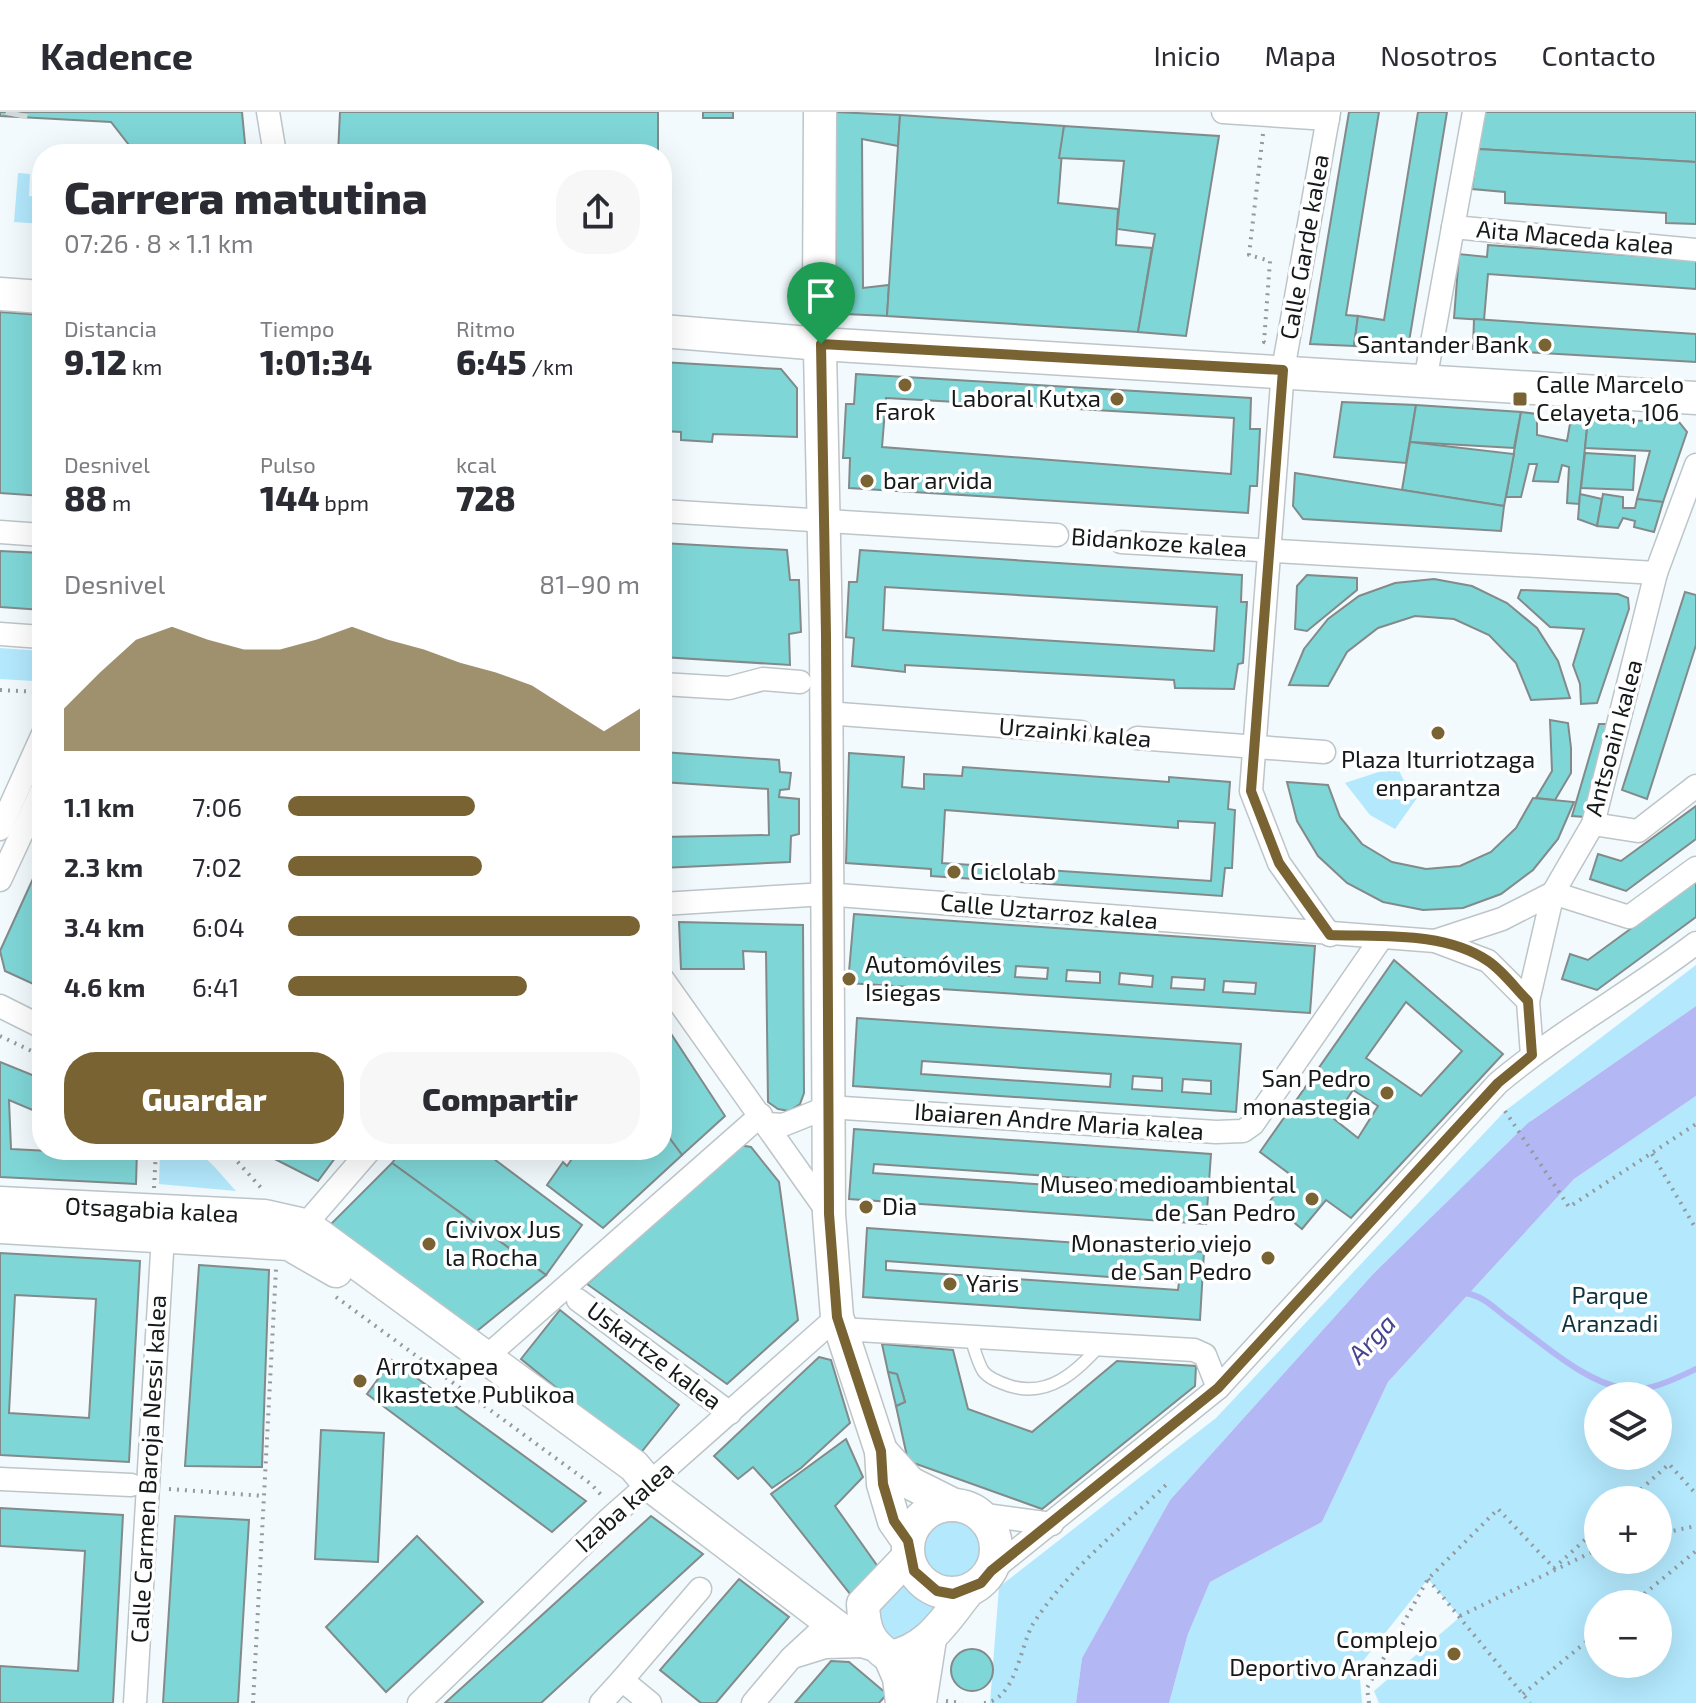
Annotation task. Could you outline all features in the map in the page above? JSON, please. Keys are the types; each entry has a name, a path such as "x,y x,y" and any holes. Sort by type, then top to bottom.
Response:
{"street":[{"path":"268,112 273,144"},
{"path":"820,112 829,1214 839,1323 881,1451 883,1484 894,1521 924,1583 937,1591 979,1581"},
{"path":"1223,112 1329,116"},
{"path":"1425,381 1474,112"},
{"name":"Calle Garde kalea","path":"1329,116 1285,358 1251,791 1279,863 1330,935"},
{"name":"Aita Maceda kalea","path":"1453,227 1696,250"},
{"path":"0,294 32,296"},
{"path":"672,332 821,344 1285,358 1425,381 1696,398"},
{"name":"Antsoain kalea","path":"1532,1055 1528,1001 1553,893 1593,824 1656,573 1695,470"},
{"name":"Bidankoze kalea","path":"672,512 1057,535"},
{"path":"0,532 32,534"},
{"name":"Bidankoze kalea","path":"1121,542 1656,573"},
{"path":"0,634 32,636"},
{"path":"672,685 729,688 763,679 800,682"},
{"name":"Urzainki kalea","path":"826,713 1081,732"},
{"name":"Urzainki kalea","path":"1137,738 1324,752"},
{"path":"0,829 32,758"},
{"path":"1593,824 1638,831 1696,786"},
{"path":"0,880 32,811"},
{"path":"1553,893 1629,917 1696,868"},
{"name":"Calle Uztarroz kalea","path":"1435,941 1502,919 1553,893"},
{"name":"Calle Uztarroz kalea","path":"672,903 825,894 1435,941 1488,961 1528,1001"},
{"name":"Ibaiaren Andre Maria kalea","path":"828,1107 1216,1132 1243,1131 1253,1124 1382,937"},
{"path":"791,1658 825,1647 909,1653 930,1639 979,1581 1218,1388 1498,1083 1532,1055 1646,981 1696,943"},
{"path":"672,992 829,1214"},
{"path":"0,1006 32,1022"},
{"path":"764,1120 783,1125 828,1107"},
{"path":"485,1358 764,1120"},
{"path":"290,1244 361,1160"},
{"name":"Otsagabia kalea","path":"0,1203 265,1216 290,1244"},
{"name":"Otsagabia kalea","path":"0,1227 290,1244"},
{"name":"Calle Carmen Baroja Nessi kalea","path":"135,1703 163,1236"},
{"path":"290,1244 485,1358 634,1466 650,1485 850,1637 881,1650"},
{"path":"290,1244 319,1259 620,1480 650,1485"},
{"name":"Uskartze kalea","path":"578,1300 730,1413"},
{"path":"839,1323 970,1336 1194,1350 1205,1355 1218,1388"},
{"name":"Izaba kalea","path":"419,1703 609,1519 839,1323"},
{"path":"881,1451 910,1483 966,1510 989,1525 995,1540 979,1581"},
{"name":"Calle Carmen Baroja Nessi kalea","path":"0,1479 131,1485"},
{"path":"753,1703 791,1658 831,1621 863,1604 908,1549 914,1527 924,1515 966,1510 1052,1524"},
{"path":"601,1703 700,1589"},
{"path":"863,1604 864,1627 899,1678 902,1703"},
{"path":"929,1702 930,1639"},
{"path":"622,1680 650,1703"}],"lane":[{"path":"970,1336 983,1371 991,1378 1024,1390 1044,1389 1058,1383 1102,1345"}],"path":[{"path":"1266,115 1249,255 1270,261 1264,342 1285,358"},
{"name":"Bidankoze kalea","path":"1057,535 1121,542"},
{"path":"0,690 32,692"},
{"name":"Urzainki kalea","path":"1081,732 1137,738"},
{"path":"0,1036 32,1051"},
{"path":"1505,1111 1569,1207 1696,1124"},
{"path":"1652,1154 1696,1229"},
{"path":"153,1195 155,1160"},
{"path":"236,1160 265,1192 265,1202"},
{"path":"253,1703 264,1496 290,1244"},
{"path":"334,1295 591,1484 606,1501"},
{"path":"1645,1486 1669,1464 1696,1494"},
{"path":"984,1703 1005,1691 1031,1627 1055,1592 1169,1482"},
{"path":"169,1489 264,1496"},
{"path":"1369,1703 1367,1688 1428,1579 1498,1509 1554,1568"},
{"path":"1672,1531 1696,1526"},
{"path":"1554,1568 1584,1541"},
{"path":"1649,1590 1696,1551"},
{"path":"1460,1616 1584,1555"},
{"path":"1428,1579 1530,1703"},
{"path":"1523,1694 1584,1644"},
{"path":"929,1702 962,1703"}],"green space":[{"path":"18,173 30,174 32,223 14,222"},
{"path":"0,648 32,650 32,681 0,679"},
{"path":"1397,766 1403,779 1422,791 1395,829 1370,815 1345,783"},
{"path":"1696,965 1696,1006 1532,1120 1374,1273 1170,1500 1082,1658 1076,1703 990,1703 999,1587 1216,1418 1505,1111"},
{"name":"Parque Aranzadi","path":"1696,1096 1696,1703 1379,1703 1374,1691 1460,1617 1428,1579 1359,1666 1362,1703 1169,1703 1188,1634 1210,1582 1322,1522 1388,1382 1574,1179"},
{"path":"160,1160 206,1160 236,1191 159,1184"},
{"path":"946,1518 958,1518 975,1527 982,1538 982,1562 975,1573 958,1582 946,1582 934,1577 925,1568 920,1556 920,1544 925,1532 934,1523"},
{"path":"910,1580 947,1600 942,1610 898,1643 888,1640 876,1620 877,1606"}],"water":[{"name":"Arga","path":"1696,1006 1696,1096 1574,1179 1388,1382 1322,1522 1210,1582 1188,1634 1169,1703 1076,1703 1082,1658 1170,1500 1374,1273 1528,1123"}],"building":[{"path":"0,112 242,112 245,144 128,144 111,122 0,116"},
{"path":"340,112 658,112 658,144 338,144"},
{"path":"703,112 733,112 733,118 703,118"},
{"path":"835,112 900,115 898,146 862,139 863,288 889,285 887,316 845,314 836,305"},
{"path":"1349,112 1379,112 1346,315 1358,316 1354,346 1310,344"},
{"path":"1418,112 1447,112 1408,348 1354,346 1358,316 1384,320"},
{"path":"1484,112 1696,112 1696,162 1478,149"},
{"path":"900,115 1064,126 1058,203 1118,209 1116,245 1152,248 1138,332 887,316"},
{"path":"1064,126 1219,136 1186,336 1138,332 1155,234 1117,229 1124,161 1059,158"},
{"path":"1478,149 1696,162 1696,224 1666,223 1666,213 1505,203 1505,192 1472,189"},
{"path":"1488,245 1696,260 1696,289 1488,274 1484,320 1454,318 1459,254 1487,257"},
{"path":"0,312 32,314 32,495 0,493"},
{"path":"1474,319 1696,334 1696,362 1473,349"},
{"path":"672,363 781,369 797,388 797,437 713,434 712,442 681,440 681,432 672,432"},
{"path":"856,374 1251,398 1250,429 1260,429 1257,486 1250,486 1248,513 849,488 850,458 843,458 846,404 854,404","holes":["886,398 1234,418 1231,474 882,447"]},
{"path":"1342,402 1416,405 1406,463 1334,457"},
{"path":"1416,405 1521,412 1514,448 1410,442"},
{"path":"1521,412 1537,414 1537,435 1567,441 1571,418 1588,419 1579,504 1567,503 1569,467 1562,465 1558,482 1533,481 1537,464 1529,464 1521,497 1506,497"},
{"path":"1588,419 1679,422 1687,432 1663,502 1637,499 1650,451 1585,448"},
{"path":"1410,442 1514,454 1504,506 1402,490"},
{"path":"1585,453 1635,456 1633,490 1581,488"},
{"path":"1295,473 1504,506 1501,531 1303,519 1293,506"},
{"path":"1580,494 1602,499 1597,526 1578,519"},
{"path":"1603,494 1623,497 1623,508 1635,508 1637,499 1663,502 1654,532 1634,527 1635,521 1623,518 1618,528 1597,526"},
{"path":"672,544 787,550 790,580 799,580 801,632 789,634 790,665 672,658"},
{"path":"860,550 1242,575 1241,602 1247,602 1243,663 1238,664 1234,689 1175,688 1174,680 905,665 905,672 852,666 854,638 846,637 849,582 857,582","holes":["885,587 1217,607 1214,651 883,630"]},
{"path":"0,551 32,553 32,609 0,607"},
{"path":"1307,575 1357,578 1357,590 1307,631 1295,629 1297,586"},
{"path":"1434,579 1472,586 1507,603 1537,628 1558,661 1570,698 1531,700 1516,663 1489,635 1454,619 1415,616 1378,628 1347,652 1328,686 1289,685 1304,649 1328,619 1359,596 1395,583"},
{"path":"1521,590 1618,594 1628,598 1629,609 1597,703 1581,704 1580,684 1573,665 1584,629 1550,627 1518,598"},
{"path":"1685,592 1696,595 1696,645 1647,799 1622,790"},
{"path":"1550,720 1568,723 1571,748 1571,773 1555,800 1536,798 1552,771"},
{"path":"1599,724 1612,724 1585,817 1572,816"},
{"path":"672,753 779,760 780,772 791,773 789,789 780,790 779,797 799,799 799,834 791,836 790,862 672,868 672,837 769,835 768,789 672,783"},
{"path":"849,753 904,757 902,787 924,789 924,774 962,776 963,767 1169,782 1169,777 1230,782 1228,809 1235,810 1232,868 1225,868 1222,896 931,876 931,869 846,863","holes":["945,810 1178,828 1178,821 1215,823 1211,881 942,863"]},
{"path":"1287,782 1328,785 1340,817 1362,844 1392,862 1426,869 1460,866 1491,852 1516,828 1533,798 1574,802 1558,839 1533,870 1501,894 1463,908 1423,910 1383,902 1347,883 1318,856 1297,821"},
{"path":"1696,806 1696,839 1626,891 1590,879 1598,854 1621,861"},
{"path":"32,881 32,983 5,971 0,951"},
{"path":"1696,881 1696,917 1597,990 1562,979 1570,954 1588,960"},
{"path":"854,914 1315,946 1310,1013 848,983","holes":["903,958 944,961 944,972 902,970","964,963 996,965 995,976 963,974","1016,966 1048,968 1047,979 1015,977","1067,970 1100,972 1100,983 1066,981","1120,973 1153,976 1152,987 1119,984","1172,977 1205,979 1204,990 1171,988","1224,981 1256,983 1255,994 1223,992"]},
{"path":"679,922 803,925 804,1093 800,1104 789,1111 778,1109 768,1102 766,952 743,951 744,969 681,969"},
{"name":"San Pedro monastegia","path":"1394,960 1503,1054 1351,1218 1326,1200 1302,1229 1269,1202 1291,1175 1260,1152","holes":["1406,1002 1462,1051 1421,1096 1366,1058","1353,1090 1378,1106 1358,1138 1334,1119"]},
{"path":"857,1018 1241,1044 1236,1112 853,1086","holes":["922,1061 1111,1074 1110,1087 921,1074","1133,1076 1162,1078 1162,1091 1132,1089","1183,1079 1211,1081 1211,1094 1182,1092"]},
{"path":"672,1035 725,1116 682,1155 672,1142"},
{"path":"0,1062 32,1075 32,1110 9,1100 11,1149 32,1150 32,1160 137,1160 136,1184 0,1177"},
{"path":"854,1129 1211,1154 1206,1224 849,1199","holes":["874,1164 1183,1185 1183,1194 873,1173"]},
{"path":"672,1142 682,1155 603,1228 547,1185 563,1162 567,1166 571,1160 672,1160"},
{"path":"739,1145 751,1147 779,1182 798,1320 727,1384 587,1284"},
{"path":"277,1160 334,1160 318,1181"},
{"path":"394,1160 495,1160 582,1225 546,1275 392,1163"},
{"name":"Civivox Jus la Rocha","path":"392,1163 546,1275 477,1331 329,1226"},
{"path":"867,1228 1204,1252 1200,1320 863,1297","holes":["886,1261 1179,1282 1178,1290 886,1270"]},
{"path":"0,1253 140,1261 129,1462 0,1455","holes":["15,1295 96,1299 89,1418 9,1413"]},
{"path":"199,1265 269,1270 262,1467 185,1466"},
{"path":"560,1310 679,1405 639,1455 521,1359"},
{"path":"882,1344 953,1350 968,1409 1032,1432 1117,1361 1196,1366 1195,1386 1042,1509 908,1461 896,1406 905,1402 897,1374 888,1372"},
{"path":"819,1357 831,1360 850,1423 801,1468 772,1488 753,1467 738,1479 714,1456"},
{"path":"392,1360 586,1501 552,1532 367,1394"},
{"path":"888,1372 897,1374 905,1402 896,1406"},
{"path":"321,1430 384,1433 378,1562 315,1559"},
{"path":"846,1439 863,1477 835,1506 881,1571 851,1595 771,1494"},
{"path":"0,1508 123,1515 113,1703 0,1703 0,1666 78,1671 85,1551 0,1546"},
{"path":"175,1516 249,1520 238,1703 163,1703"},
{"path":"651,1516 703,1554 541,1703 445,1703"},
{"path":"417,1536 483,1602 386,1692 326,1627"},
{"path":"739,1579 789,1617 716,1703 701,1703 660,1670"},
{"path":"972,1649 987,1655 993,1670 987,1685 972,1691 957,1685 951,1670 957,1655"},
{"path":"831,1661 849,1662 887,1694 879,1703 795,1703"}],"waterway":[{"path":"1465,1293 1487,1302 1563,1359 1610,1385 1643,1389 1696,1369"}],"tunnel":[{"path":"16,117 17,112"}],"place":[{"name":"Santander Bank","path":"1545,345"},
{"name":"Farok","path":"905,385"},
{"name":"Laboral Kutxa","path":"1117,399"},
{"name":"Calle Marcelo Celayeta, 106","path":"1520,399"},
{"name":"bar arvida","path":"867,481"},
{"name":"Plaza Iturriotzaga enparantza","path":"1438,733"},
{"name":"Ciclolab","path":"954,872"},
{"name":"Automóviles Isiegas","path":"849,979"},
{"name":"San Pedro monastegia","path":"1387,1093"},
{"name":"Museo medioambiental de San Pedro","path":"1312,1199"},
{"name":"Dia","path":"866,1207"},
{"name":"Civivox Jus la Rocha","path":"429,1244"},
{"name":"Monasterio viejo de San Pedro","path":"1268,1258"},
{"name":"Yaris","path":"950,1284"},
{"name":"Arrotxapea Ikastetxe Publikoa","path":"360,1381"},
{"name":"Complejo Deportivo Aranzadi","path":"1454,1654"}],"route":[{"path":"821,344 1283,370 1251,791 1279,863 1330,935 1435,941 1460,948 1488,961 1528,1001 1532,1055 1498,1083 1218,1388 1062,1517 991,1571 981,1583 968,1591 953,1594 937,1591 924,1583 908,1557 908,1541 894,1521 883,1484 881,1451 837,1317 829,1214 821,344"}]}
